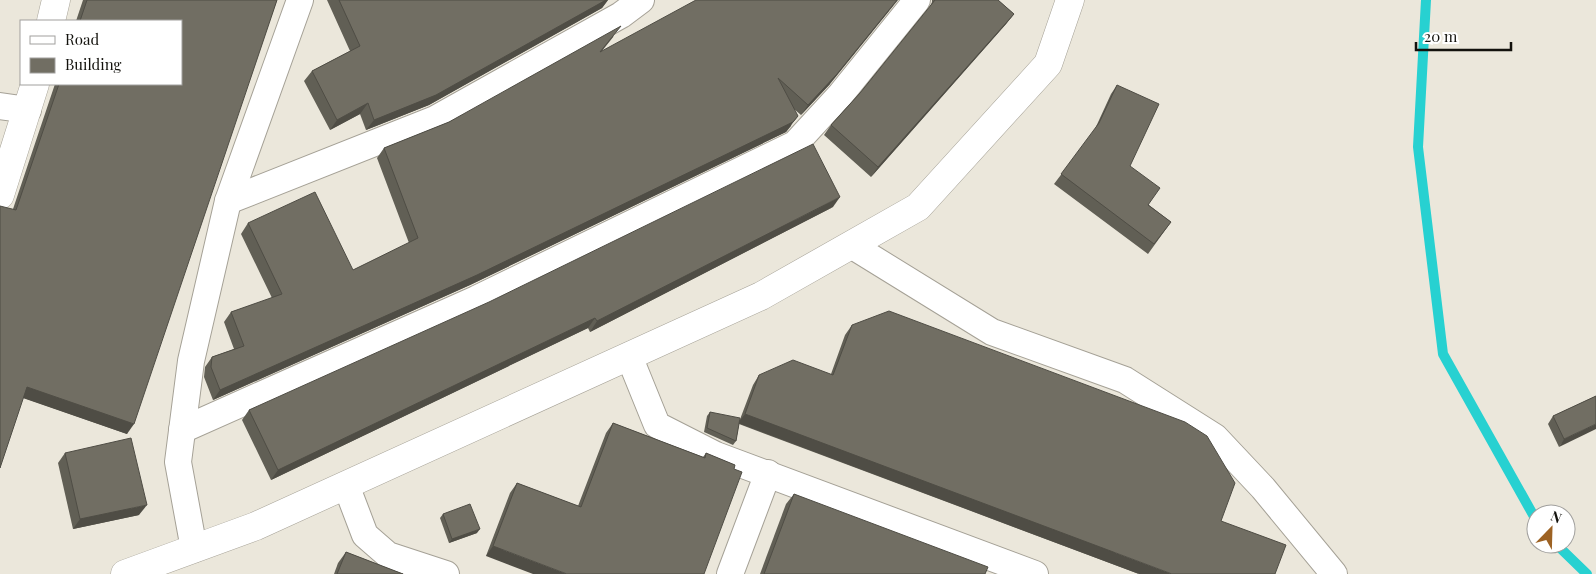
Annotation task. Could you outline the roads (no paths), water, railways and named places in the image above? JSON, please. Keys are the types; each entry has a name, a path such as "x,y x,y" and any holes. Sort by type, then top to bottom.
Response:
{"main road":[{"path":"51,20 56,0"},
{"path":"125,574 256,526 761,296 918,207 1048,64 1070,0"},
{"path":"0,195 28,110 34,85"}],"street":[{"path":"194,549 178,462 191,361 228,202 300,0"},
{"path":"228,202 435,118 621,15 640,0"},
{"path":"182,430 476,299 795,144 841,94 917,0"},
{"path":"0,106 28,110"},
{"path":"851,245 992,332 1125,380 1215,437 1263,488 1334,574"},
{"path":"629,356 657,424 716,455 1035,574"},
{"path":"730,574 768,473"},
{"path":"346,485 365,535 388,555 446,574"}],"waterway":[{"path":"1426,0 1418,147 1443,354 1527,504"},
{"path":"1566,554 1587,574"}]}
